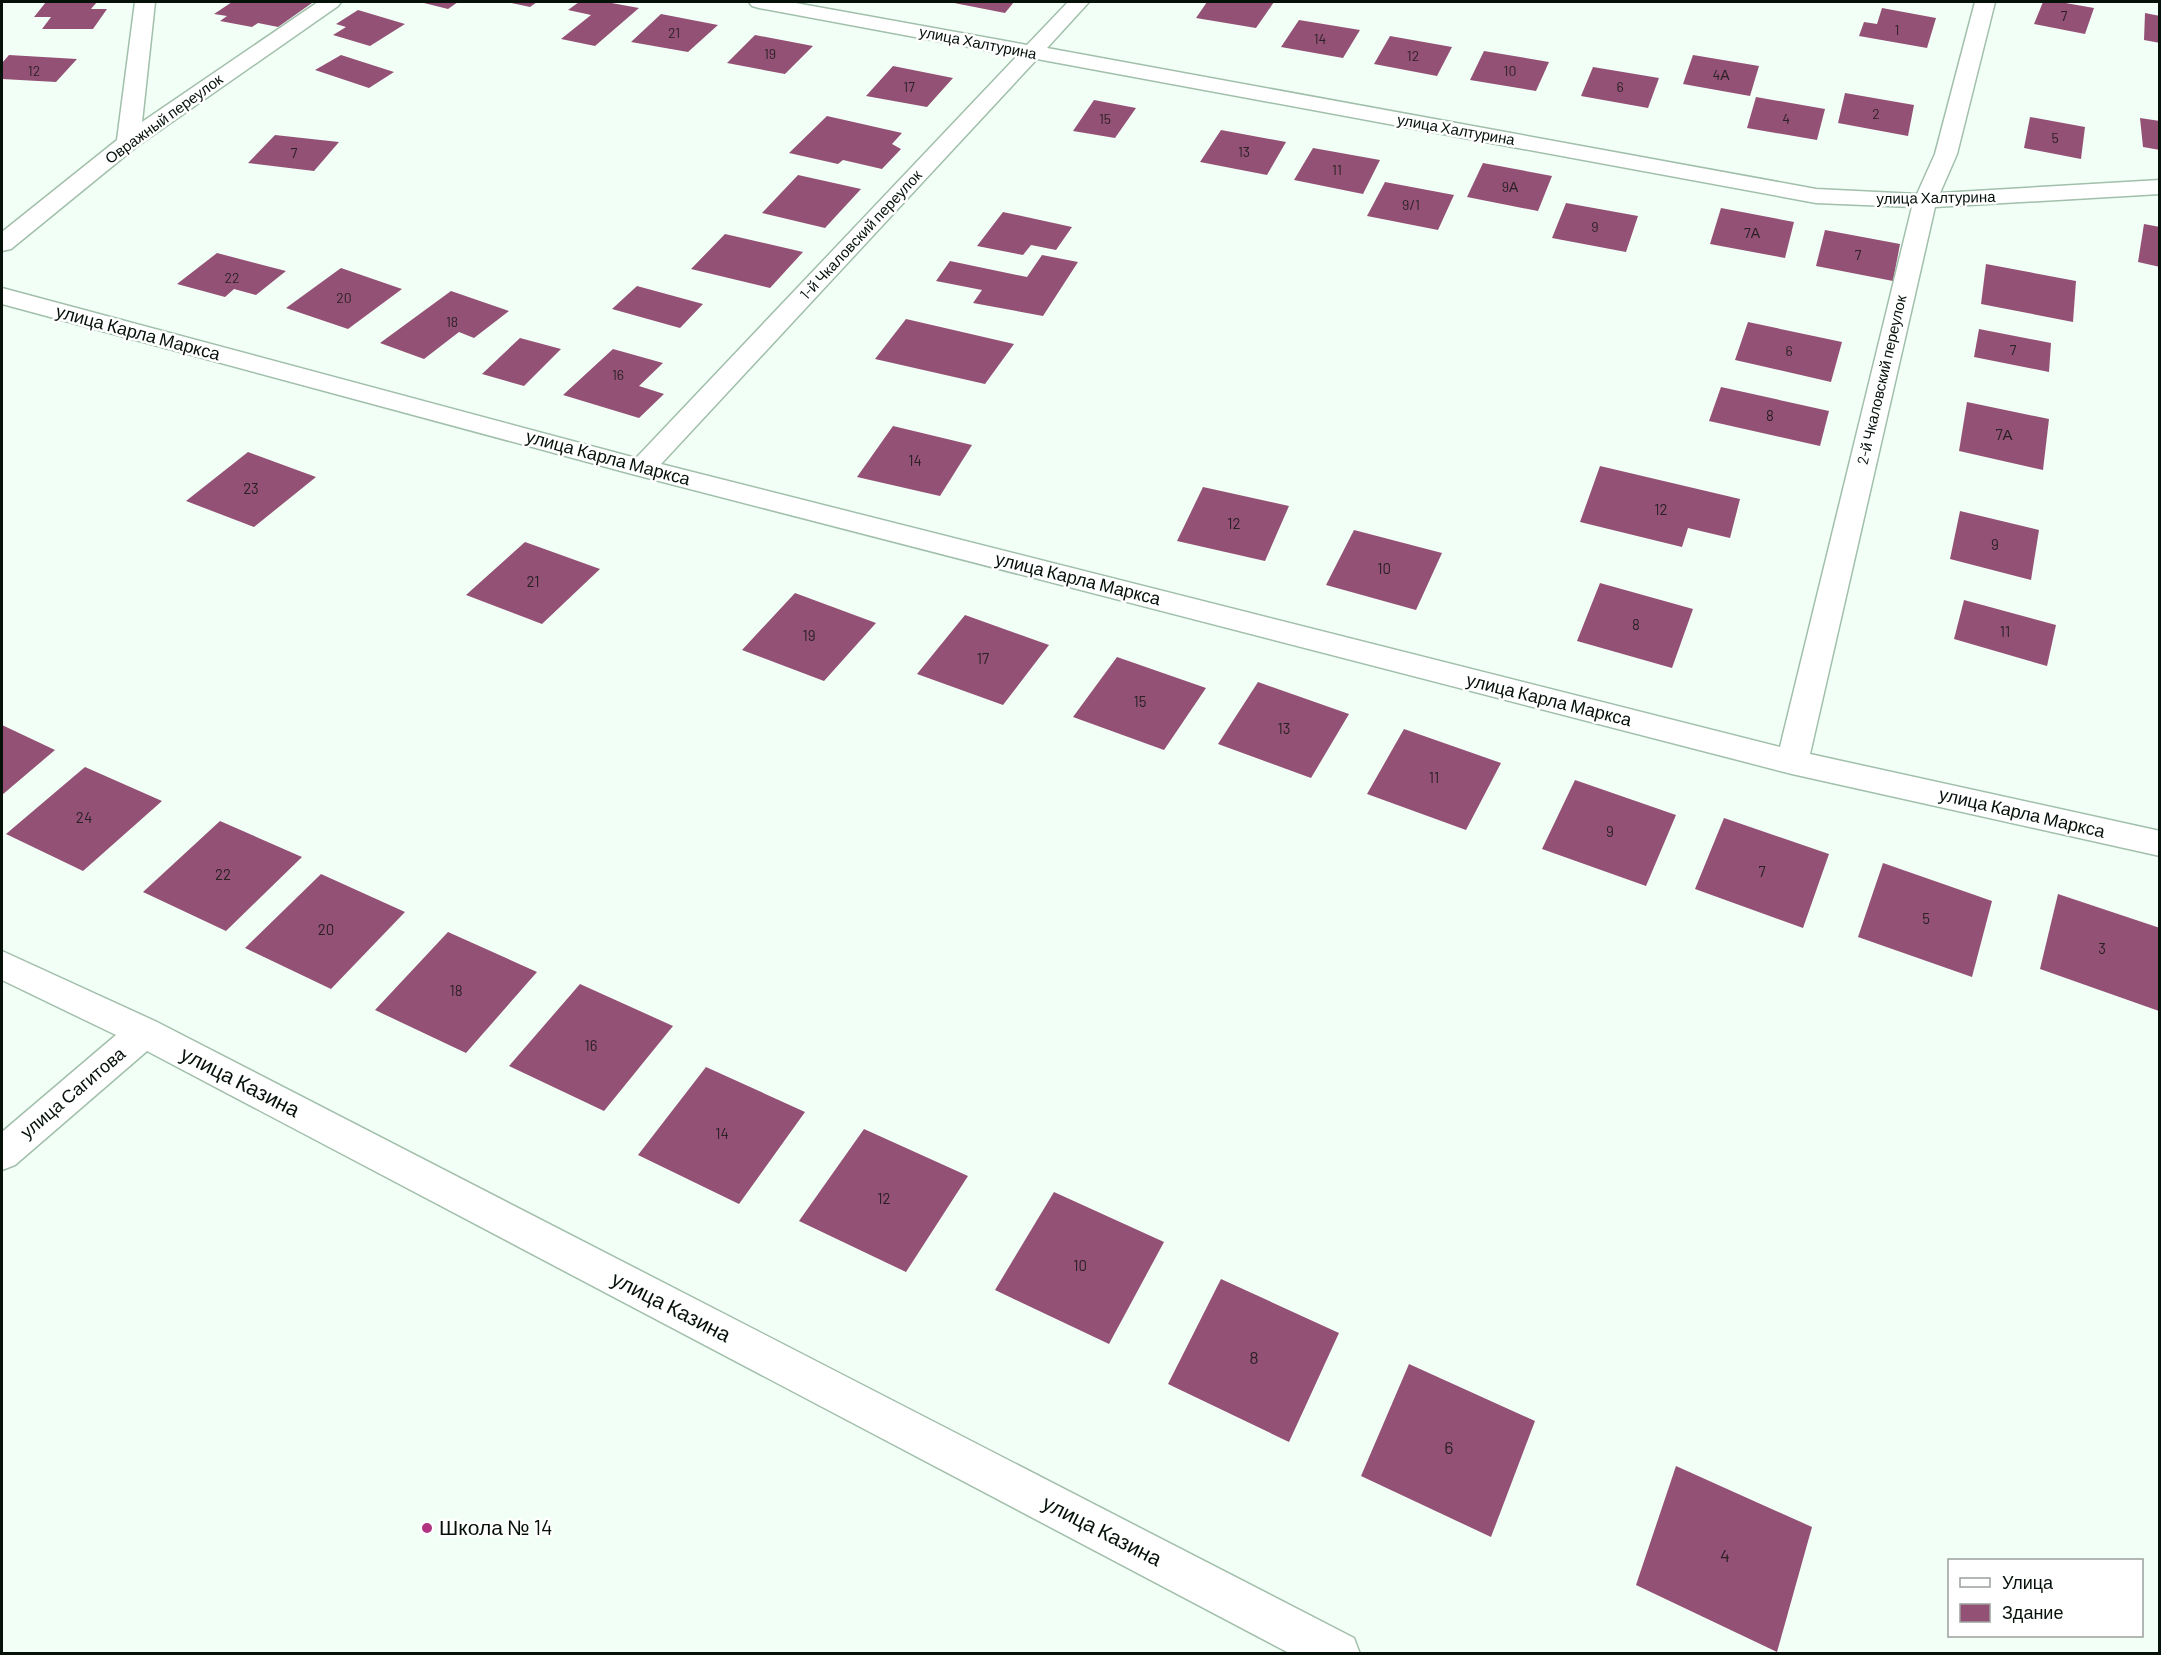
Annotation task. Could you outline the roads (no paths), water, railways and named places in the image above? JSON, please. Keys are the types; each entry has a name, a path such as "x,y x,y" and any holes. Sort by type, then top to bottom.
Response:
{"street":[{"path":"128,142 145,2"},
{"name":"Овражный переулок","path":"2,244 128,142 331,2"},
{"name":"улица Халтурина","path":"759,2 1816,196 1925,201 2160,187"},
{"name":"1-й Чкаловский переулок","path":"642,468 1079,2"},
{"name":"2-й Чкаловский переулок","path":"1792,762 1925,201 1946,154 1985,2"},
{"name":"улица Карла Маркса","path":"2,296 642,468 1792,762 2160,844"},
{"name":"улица Казина","path":"2,965 144,1032 1338,1653"},
{"name":"улица Сагитова","path":"2,1154 144,1032"}],"place":[{"name":"Школа № 14","path":"427,1528"}]}
